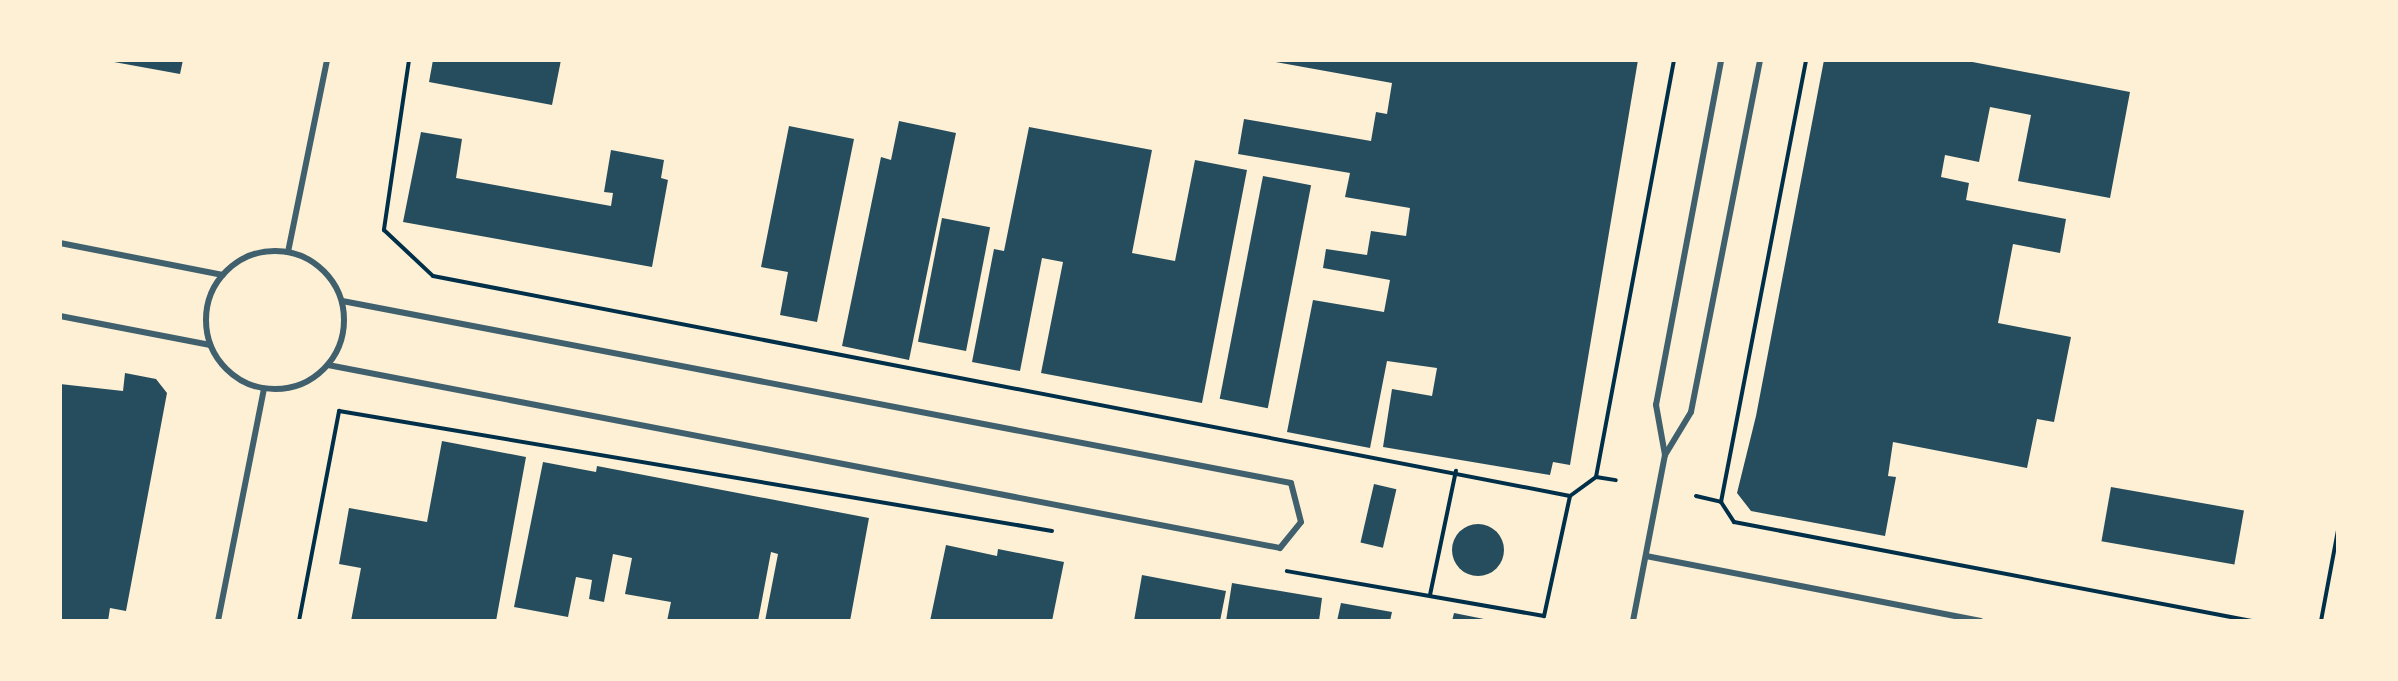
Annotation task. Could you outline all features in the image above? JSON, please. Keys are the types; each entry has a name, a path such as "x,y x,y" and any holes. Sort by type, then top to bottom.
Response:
{"street":[{"path":"288,252 327,60"},
{"path":"1634,621 1665,455 1656,405 1721,60"},
{"path":"1665,455 1692,412 1760,60"},
{"path":"60,243 223,275"},
{"path":"264,252 288,252 322,269 342,301 345,323 340,346 328,365 310,381 288,388 264,389 241,381 223,366 210,345 207,308 223,275 242,260 264,252"},
{"path":"328,365 1280,548 1301,522 1291,483 342,301"},
{"path":"60,316 210,345"},
{"path":"218,621 264,389"},
{"path":"1646,556 1981,621"}],"path":[{"path":"409,60 384,230 433,276 1456,471 1570,496"},
{"path":"1285,570 1430,595 1544,619 1570,496 1596,477 1674,60"},
{"path":"1720,502 1806,60"},
{"path":"299,621 339,411 1060,532"},
{"path":"1430,595 1456,471"},
{"path":"1596,477 1616,480"},
{"path":"1696,496 1720,502 1734,522 2252,621"},
{"path":"2321,621 2338,530"}],"building":[{"path":"103,60 183,60 180,74"},
{"path":"433,60 561,60 552,105 429,82"},
{"path":"1265,60 1638,60 1570,465 1553,462 1550,475 1383,447 1392,389 1432,396 1437,368 1387,361 1370,448 1287,432 1313,300 1384,312 1390,280 1323,268 1326,249 1367,255 1371,231 1406,236 1410,208 1345,197 1350,173 1238,154 1244,119 1371,141 1376,112 1387,114 1392,83"},
{"path":"1824,60 1962,60 2130,92 2110,198 2018,181 2031,115 1990,107 1979,162 1945,155 1941,177 1969,183 1966,200 2066,219 2060,253 2013,244 1998,323 2071,337 2054,422 2037,419 2027,468 1893,442 1888,476 1896,477 1885,536 1751,511 1737,493 1756,416"},
{"path":"899,121 956,133 909,360 842,346 881,157 891,160"},
{"path":"789,126 854,139 817,322 780,315 788,272 761,267"},
{"path":"1029,127 1152,150 1132,253 1175,261 1195,160 1247,170 1202,403 1041,373 1063,262 1042,258 1020,371 972,362 994,249 1004,251"},
{"path":"421,132 462,139 456,178 611,206 613,193 604,192 611,150 664,160 661,178 668,180 652,267 403,222"},
{"path":"1263,176 1311,185 1268,408 1220,399"},
{"path":"942,218 990,227 966,351 918,342"},
{"path":"125,373 156,379 167,393 126,611 110,608 108,621 60,621 60,384 123,391"},
{"path":"442,441 526,457 496,621 351,621 361,568 339,564 349,508 427,522"},
{"path":"543,462 596,472 597,466 869,518 850,621 765,621 778,554 771,552 758,621 667,621 671,602 625,594 632,558 613,554 604,602 589,599 592,580 576,577 568,617 514,607"},
{"path":"1374,484 1396,489 1383,548 1361,542"},
{"path":"2111,487 2244,510 2234,565 2101,541"},
{"path":"1478,524 1488,526 1496,532 1502,540 1504,550 1502,560 1496,568 1488,574 1478,576 1468,574 1460,568 1454,560 1452,550 1454,540 1460,532 1468,526"},
{"path":"946,545 997,556 998,549 1064,562 1052,621 930,621"},
{"path":"1142,575 1226,591 1220,621 1134,621"},
{"path":"1232,583 1322,598 1319,621 1226,621"},
{"path":"1341,603 1392,612 1390,621 1337,621"},
{"path":"1454,613 1489,620 1489,621 1452,621"}]}
